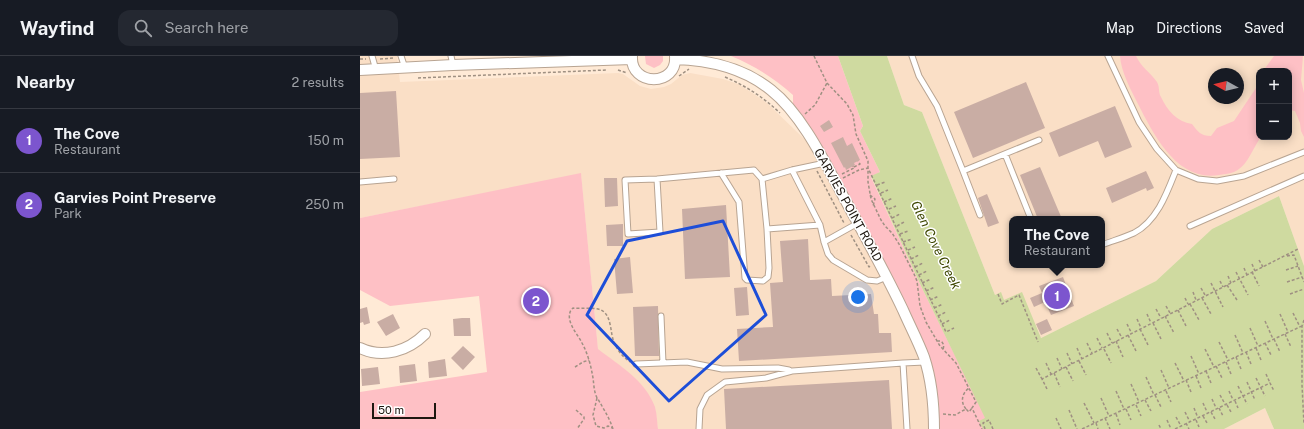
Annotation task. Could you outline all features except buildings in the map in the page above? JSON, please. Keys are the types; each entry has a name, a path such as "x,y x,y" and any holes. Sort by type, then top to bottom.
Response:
{"street":[{"path":"360,70 405,68 452,61 632,58 634,67 638,73 650,80 658,80 670,72 674,66 675,57"},
{"name":"GARVIES POINT ROAD","path":"675,57 730,67 743,71 758,79 772,90 796,116 825,163 858,223 887,277 917,339 926,362 931,382 934,409 934,429"},
{"path":"360,348 374,353 395,352 409,347 425,334"}],"lane":[{"path":"372,56 376,70"},
{"path":"401,56 405,68"},
{"path":"912,56 919,76 937,106 980,216"},
{"path":"1108,56 1139,122 1157,149 1176,170 1198,179 1217,182 1244,176 1304,152"},
{"path":"963,171 1039,140"},
{"path":"1005,154 1030,216"},
{"path":"762,179 792,170 825,163"},
{"path":"657,179 660,232 628,234 625,180 657,179 721,173 754,170 762,179 767,229 769,268 768,277 763,281 748,280 745,278 739,202 721,173"},
{"path":"792,170 820,225 828,254 833,260 867,280 877,281 887,277"},
{"path":"1105,245 1135,232 1147,224 1165,197 1176,170"},
{"path":"1190,226 1304,176"},
{"path":"360,182 394,179"},
{"path":"824,242 858,223"},
{"path":"767,229 820,225"},
{"path":"661,316 664,363"},
{"path":"636,364 687,362 722,369 778,368 792,370 926,362"},
{"path":"903,363 907,429"},
{"path":"699,429 700,408 707,394 725,382 766,378 792,370"}],"path":[{"path":"814,56 827,83 847,104 851,111 856,134 868,161 868,182 873,206 885,226 892,233 899,244 914,274 920,306 930,330 943,350 956,363 969,388 976,402 969,412 962,404 962,397 965,391 969,388"},
{"path":"418,78 619,70"},
{"path":"725,77 759,94 784,118"},
{"path":"804,116 815,105 827,83"},
{"path":"854,167 860,164 858,161"},
{"path":"814,166 839,216 869,267 872,265"},
{"path":"843,178 859,170 868,168"},
{"path":"868,168 946,332 954,328"},
{"path":"877,186 885,182"},
{"path":"880,194 888,190"},
{"path":"884,202 892,198"},
{"path":"888,210 896,206"},
{"path":"892,218 900,214"},
{"path":"896,226 904,222"},
{"path":"900,234 908,231"},
{"path":"903,242 912,239"},
{"path":"907,251 915,247"},
{"path":"1042,379 1298,249"},
{"path":"911,259 919,255"},
{"path":"1285,256 1294,255 1304,282"},
{"path":"1260,260 1263,266"},
{"path":"915,267 923,263"},
{"path":"1252,264 1255,271"},
{"path":"1286,270 1298,266"},
{"path":"1244,268 1247,275"},
{"path":"919,275 927,271"},
{"path":"1236,272 1248,295"},
{"path":"1252,272 1259,286"},
{"path":"1228,276 1231,283"},
{"path":"1287,282 1302,277"},
{"path":"922,283 931,279"},
{"path":"1220,280 1223,287"},
{"path":"1211,284 1223,307"},
{"path":"1228,285 1236,300"},
{"path":"926,291 934,287"},
{"path":"1201,288 1205,296"},
{"path":"1290,294 1304,289"},
{"path":"1193,292 1197,300"},
{"path":"998,294 1002,304 1019,295 1038,342"},
{"path":"930,300 939,296"},
{"path":"1185,298 1199,320"},
{"path":"1202,298 1211,314"},
{"path":"934,308 943,304"},
{"path":"1166,306 1170,314"},
{"path":"613,429 603,406 597,398 589,360 582,342 572,326 569,312 573,308 601,310 606,314 614,343 625,358 636,364"},
{"path":"1156,309 1161,319"},
{"path":"1178,310 1186,326"},
{"path":"938,316 946,312"},
{"path":"1293,313 1302,326"},
{"path":"1147,314 1161,339"},
{"path":"1280,314 1288,332"},
{"path":"1165,316 1174,332"},
{"path":"1137,319 1148,345"},
{"path":"942,324 950,320"},
{"path":"1304,320 1302,326 1302,385 1304,424"},
{"path":"1265,321 1280,352"},
{"path":"1127,324 1132,333"},
{"path":"1082,429 1302,326"},
{"path":"1250,328 1258,346"},
{"path":"1117,329 1122,338"},
{"path":"1107,333 1112,343"},
{"path":"1285,334 1291,347"},
{"path":"1128,335 1136,351"},
{"path":"1235,335 1251,364"},
{"path":"1097,338 1111,363"},
{"path":"1116,341 1123,357"},
{"path":"1219,342 1228,360"},
{"path":"1087,343 1092,353"},
{"path":"1265,343 1271,355"},
{"path":"1077,348 1082,358"},
{"path":"1256,348 1261,360"},
{"path":"1205,349 1222,378"},
{"path":"1067,353 1072,364"},
{"path":"1190,356 1199,374"},
{"path":"1236,357 1241,369"},
{"path":"1057,358 1062,369"},
{"path":"575,367 582,362 589,360"},
{"path":"1079,360 1086,375"},
{"path":"1226,362 1231,374"},
{"path":"1046,363 1060,387"},
{"path":"1175,363 1191,392"},
{"path":"1066,367 1073,381"},
{"path":"1036,368 1047,389"},
{"path":"1161,370 1169,388"},
{"path":"1206,371 1211,383"},
{"path":"1266,374 1274,391"},
{"path":"1196,376 1201,388"},
{"path":"1146,377 1161,407"},
{"path":"1256,378 1265,396"},
{"path":"1247,382 1255,400"},
{"path":"1175,429 1180,428 1217,408 1270,383"},
{"path":"1131,384 1139,402"},
{"path":"1238,386 1247,404"},
{"path":"1166,390 1171,402"},
{"path":"1116,391 1131,420"},
{"path":"1229,391 1238,408"},
{"path":"1220,395 1230,412"},
{"path":"597,398 593,415 596,426 600,428 608,426 613,429"},
{"path":"1100,398 1109,416"},
{"path":"1145,399 1150,411"},
{"path":"1212,399 1223,416"},
{"path":"1084,403 1098,429"},
{"path":"1203,403 1207,413"},
{"path":"1135,404 1140,416"},
{"path":"972,408 982,429"},
{"path":"1194,408 1198,418"},
{"path":"943,414 955,415 966,409"},
{"path":"576,410 584,417 577,429"},
{"path":"1068,410 1077,429"},
{"path":"1185,412 1190,422"},
{"path":"1211,412 1215,419"},
{"path":"1115,413 1120,425"},
{"path":"1203,415 1207,423"},
{"path":"1176,417 1180,428"},
{"path":"1056,418 1061,429"},
{"path":"1106,418 1110,429"},
{"path":"1195,419 1199,427"},
{"path":"985,429 983,423 989,420 993,429"},
{"path":"1167,420 1172,429"},
{"path":"1186,424 1189,429"},
{"path":"1159,425 1161,429"}],"highlighted area":[{"path":"723,221 766,315 669,401 587,315 627,241"}],"shaded area":[{"path":"360,56 397,56 400,82 618,73 623,74 640,86 651,89 664,87 671,84 682,75 690,73 723,79 738,84 754,94 767,103 824,158 925,361 933,429 658,429 655,408 623,368 598,350 581,174 360,218"},
{"path":"645,56 663,56 663,61 660,65 654,68 646,64"},
{"path":"731,56 838,56 863,126 860,131 880,172 871,177 921,286 991,429 933,429 925,361 793,107 793,95 764,73"},
{"path":"887,56 1304,56 1304,266 1279,196 1212,229 1156,281 1041,338 1004,301 995,295 922,112 904,105"},
{"path":"1120,56 1136,56 1140,63 1157,82 1160,95 1169,111 1182,121 1192,124 1200,133 1208,136 1211,136 1217,128 1234,121 1256,88 1256,140 1259,140 1243,166 1230,173 1204,175 1191,171 1179,164 1160,142 1144,116 1132,93"},
{"path":"1274,56 1303,56 1301,80 1304,93 1304,137 1295,111 1292,110 1292,68 1265,68"},
{"path":"581,173 598,349 631,374 651,397 657,415 658,429 360,429 360,392 487,372 479,296 390,306 360,290 360,218"},
{"path":"1265,408 1274,429 1224,429"}],"water":[{"name":"Glen Cove Creek","path":"838,56 887,56 904,105 922,112 995,295 1001,292 1004,300 1022,292 1041,338 1156,281 1212,229 1279,196 1304,266 1304,429 1274,429 1265,408 1224,429 983,429 979,421 985,418 921,286 871,176 880,172 860,131 863,126"}],"place":[{"name":"The Cove","path":"1057,296"},
{"name":"Garvies Point Preserve","path":"536,301"}]}
